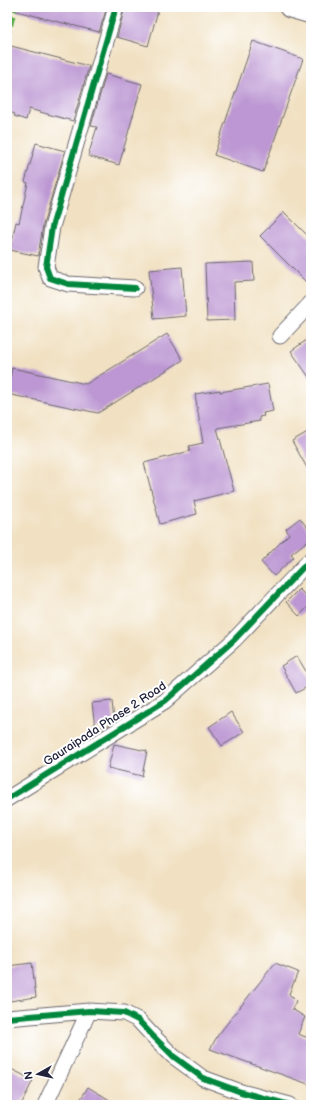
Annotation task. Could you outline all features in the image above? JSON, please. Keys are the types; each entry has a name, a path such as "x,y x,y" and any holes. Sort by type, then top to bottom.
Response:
{"street":[{"path":"116,7 52,227 46,267 50,278 68,284 135,288"},
{"path":"280,336 311,303"},
{"name":"Gauraipada Phase 2 Road","path":"7,799 164,701 234,640 311,559"},
{"path":"44,1105 89,1011"},
{"path":"7,1018 89,1011 124,1013 138,1020 173,1056 203,1078 242,1092 290,1105"}],"building":[{"path":"17,7 107,7 99,32 16,11"},
{"path":"125,7 159,7 148,46 117,37"},
{"path":"253,41 303,59 263,172 214,155"},
{"path":"11,46 89,66 73,121 29,109 26,120 14,116 15,114 7,111 7,74 10,61 7,59"},
{"path":"106,74 142,84 119,165 88,156 97,127 91,126"},
{"path":"36,143 65,151 43,225 38,256 10,250 16,222 19,223 28,183 25,182"},
{"path":"284,212 311,239 311,287 260,236"},
{"path":"253,262 254,281 234,282 235,320 207,321 205,264"},
{"path":"182,267 186,316 154,319 149,270"},
{"path":"167,334 183,360 98,413 7,394 12,368 86,384"},
{"path":"311,337 311,380 291,351"},
{"path":"268,384 273,411 263,413 264,416 259,417 260,421 217,428 234,491 194,501 197,514 160,524 144,463 190,451 189,446 203,443 195,394 220,390 220,392"},
{"path":"311,430 311,475 292,441"},
{"path":"300,518 311,533 311,538 291,554 294,557 274,576 261,562 289,534 286,529"},
{"path":"299,589 311,601 311,604 299,616 286,602"},
{"path":"297,656 311,680 311,685 296,693 281,666"},
{"path":"112,701 114,722 107,726 95,728 92,703"},
{"path":"231,712 244,732 222,746 209,727"},
{"path":"114,744 147,751 142,776 108,768"},
{"path":"32,963 36,997 10,1001 7,966"},
{"path":"275,963 298,972 289,994 296,1001 292,1009 305,1017 298,1034 311,1039 311,1085 210,1049 218,1035"},
{"path":"7,1067 33,1080 21,1105 7,1105"},
{"path":"88,1087 118,1105 77,1105"}],"marked path":[{"path":"7,40 15,7"}],"cycle path":[{"path":"116,7 52,227 46,267 50,278 68,284 135,288"},
{"path":"7,799 165,701 234,640 311,559"},
{"path":"7,1018 89,1011 124,1013 138,1020 173,1056 203,1078 241,1092 290,1105"}]}
